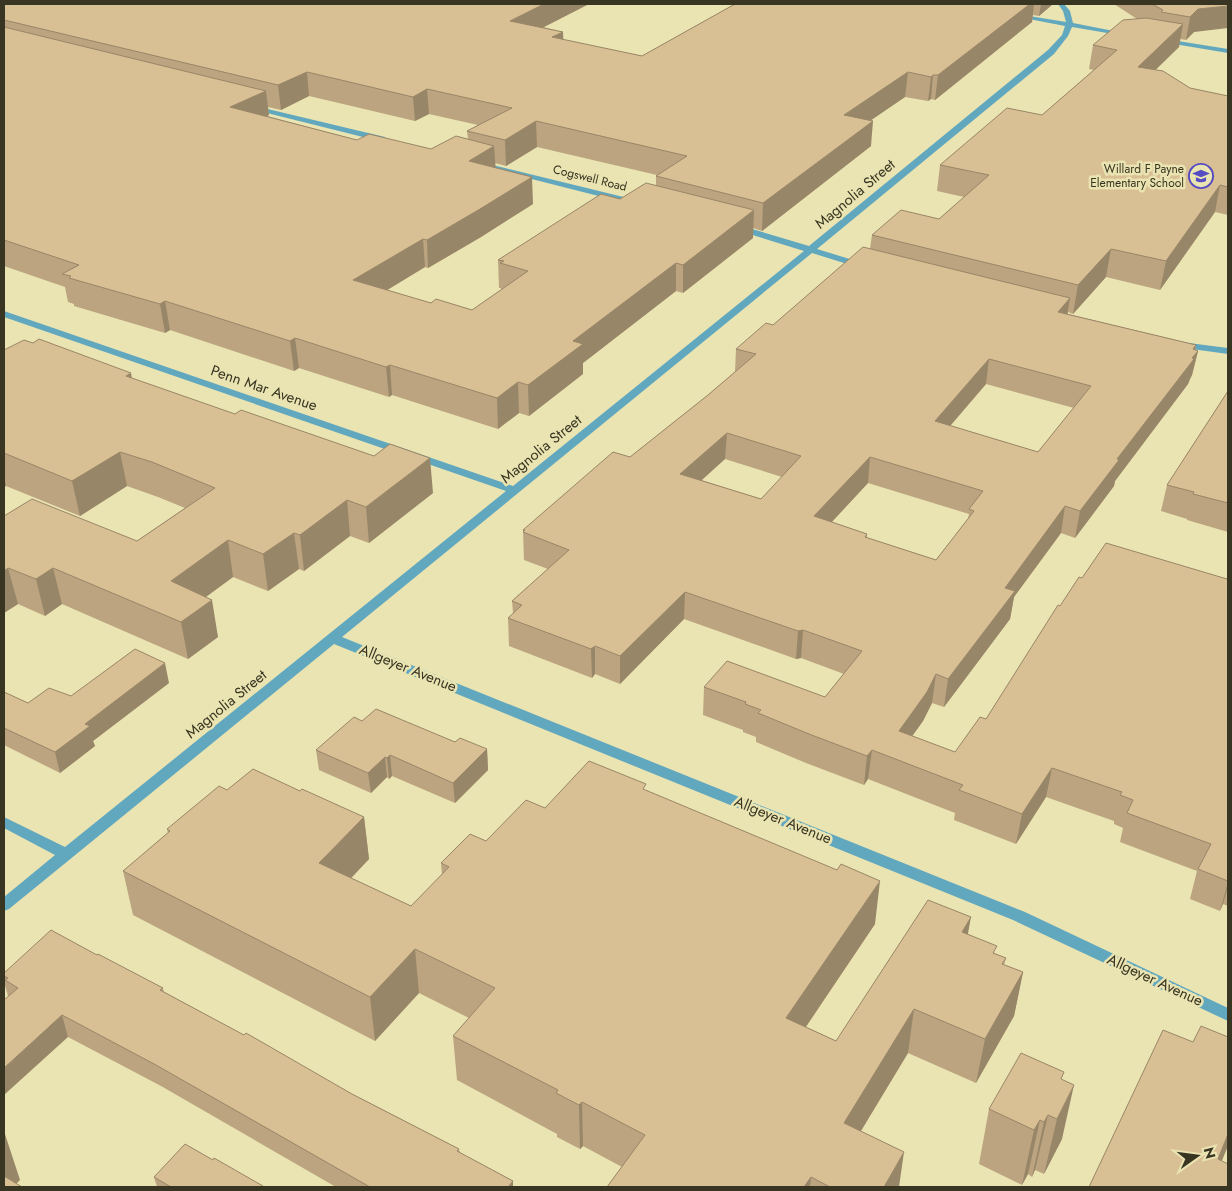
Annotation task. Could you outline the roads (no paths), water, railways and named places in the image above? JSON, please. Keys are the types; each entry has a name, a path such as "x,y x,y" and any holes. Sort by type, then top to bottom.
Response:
{"street":[{"path":"1061,4 1067,10 1070,25"},
{"path":"1012,15 1135,36"},
{"name":"Magnolia Street","path":"4,905 1051,52 1063,38 1070,25"},
{"path":"1154,39 1228,51"},
{"path":"247,106 391,141"},
{"name":"Cogswell Road","path":"466,160 644,204"},
{"path":"726,224 869,268"},
{"name":"Penn Mar Avenue","path":"4,314 514,490"},
{"path":"1172,343 1228,351"},
{"name":"Allgeyer Avenue","path":"332,638 1019,916 1228,1015"},
{"path":"4,822 65,854"}],"place":[{"name":"Willard F Payne Elementary School","path":"1201,176"}]}
